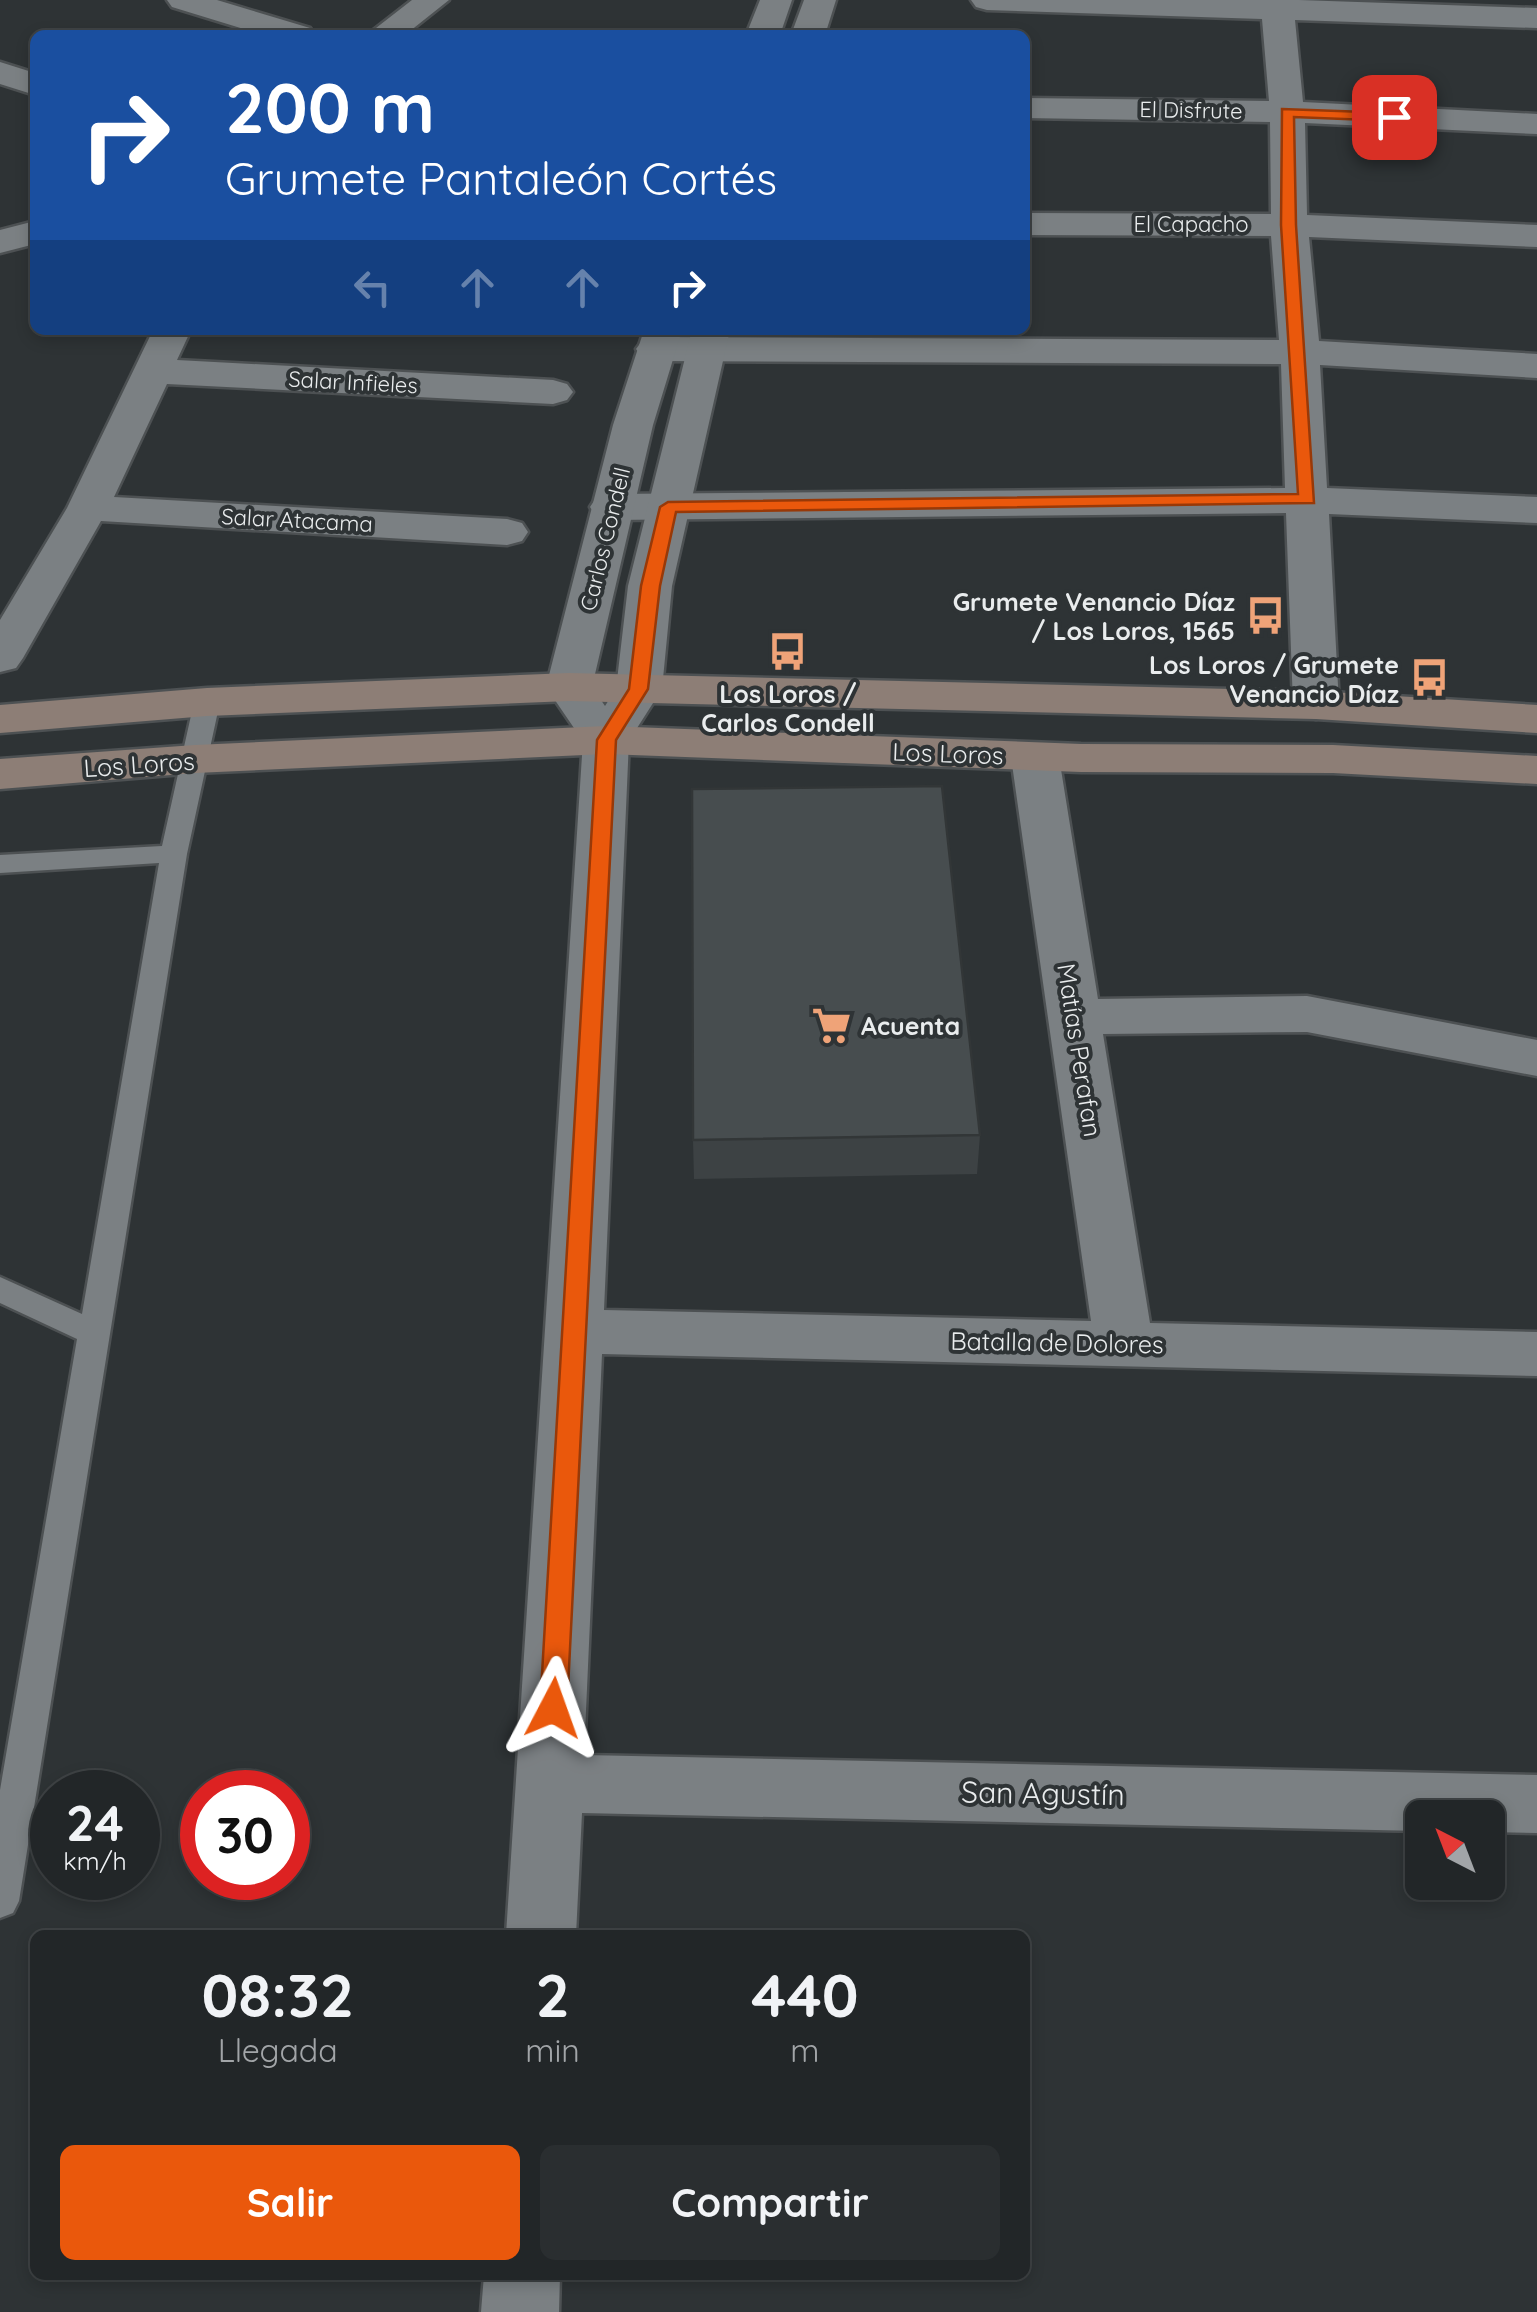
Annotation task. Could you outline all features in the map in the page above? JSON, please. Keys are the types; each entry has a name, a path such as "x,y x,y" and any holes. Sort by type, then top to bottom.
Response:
{"main road":[{"path":"0,719 208,702 568,688 1316,705 1537,719"},
{"name":"Los Loros","path":"0,774 195,759 606,740 1035,756 1333,759 1537,770"}],"street":[{"path":"183,0 282,30"},
{"path":"391,30 433,0"},
{"path":"764,30 776,0"},
{"path":"810,30 820,0"},
{"path":"988,0 1280,4 1537,18"},
{"path":"1280,4 1287,112 1288,225 1300,352 1316,705"},
{"path":"0,72 30,83"},
{"name":"El Disfrute","path":"1030,108 1287,112 1537,124"},
{"name":"El Capacho","path":"1030,224 1288,225 1537,236"},
{"path":"0,242 30,233"},
{"path":"0,658 88,508 170,335"},
{"path":"659,339 1300,352 1537,366"},
{"name":"Carlos Condell","path":"568,688 659,339"},
{"path":"540,1930 606,740 638,689 650,586 708,339"},
{"name":"Salar Infieles","path":"152,372 553,392"},
{"path":"612,508 1308,500 1537,510"},
{"name":"Salar Atacama","path":"88,508 507,532"},
{"path":"568,688 606,740"},
{"name":"Matías Perafan","path":"1035,756 1124,1344"},
{"path":"1074,1016 1307,1014 1537,1058"},
{"name":"Batalla de Dolores","path":"576,1331 1537,1354"},
{"name":"San Agustín","path":"549,1783 1537,1804"},
{"path":"520,2312 522,2280"}],"lane":[{"path":"0,1902 174,854 208,702"},
{"path":"0,864 174,854"},
{"path":"0,1289 95,1334"}],"building":[{"path":"942,786 980,1135 693,1140 692,789"}],"place":[{"name":"Grumete Venancio Díaz / Los Loros, 1565","path":"1265,615"},
{"name":"Los Loros / Carlos Condell","path":"788,652"},
{"name":"Los Loros / Grumete Venancio Díaz","path":"1429,678"},
{"name":"Acuenta","path":"831,1025"}],"route":[{"path":"553,1708 606,740 638,689 650,586 668,507 1308,500 1288,225 1287,112 1394,117"}]}
